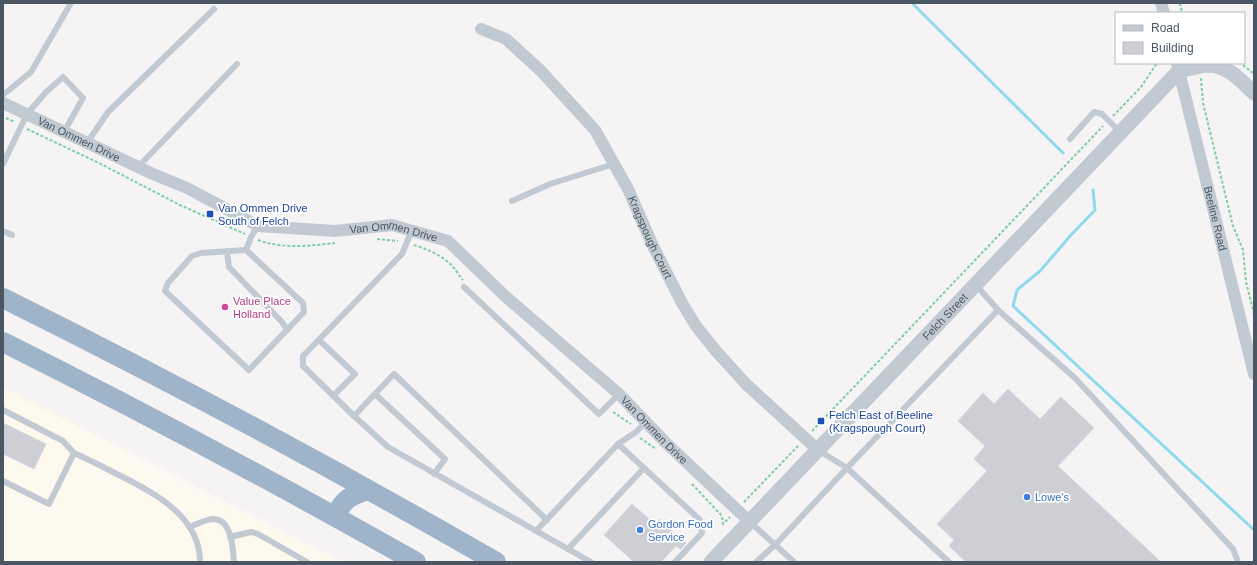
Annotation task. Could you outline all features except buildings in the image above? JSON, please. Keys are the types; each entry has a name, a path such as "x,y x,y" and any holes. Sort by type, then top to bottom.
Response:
{"highway":[{"path":"3,298 144,370 368,490 496,562"},
{"path":"3,342 111,397 335,516 416,562"},
{"path":"335,516 346,499 353,494 368,490"}],"street":[{"name":"Kragspough Court","path":"481,29 506,39 540,70 595,130 628,189 682,303 696,326 746,384 818,450"},
{"path":"1178,67 1196,67 1206,65 1221,67 1235,74 1254,93"},
{"name":"Felch Street","path":"711,562 1120,132 1178,67"},
{"name":"Beeline Road","path":"1178,67 1254,374"},
{"name":"Van Ommen Drive","path":"3,103 186,188 258,226 335,231 392,225 448,241 506,296 619,394 645,423 750,522"}],"lane":[{"path":"3,95 31,72 70,3"},
{"path":"87,143 108,112 214,9"},
{"path":"138,167 237,64"},
{"path":"3,164 27,114 46,92 63,77 83,98 64,132"},
{"path":"1070,139 1094,112 1102,114 1120,132"},
{"path":"512,201 550,184 614,164"},
{"path":"246,250 251,237 258,226"},
{"path":"412,230 402,254 303,356 303,366 388,447 591,562"},
{"path":"3,231 12,235"},
{"path":"246,250 303,303 304,312 249,370 166,291 168,283 192,256 201,253 227,251 246,250"},
{"path":"227,251 229,266 282,322 286,330"},
{"path":"975,284 998,310 1075,378 1233,549 1238,562"},
{"path":"466,286 600,414 619,394"},
{"path":"756,562 775,545 846,468 998,310"},
{"path":"319,340 355,374 333,396"},
{"path":"354,416 394,374 547,520"},
{"path":"376,394 445,459 434,474"},
{"path":"3,410 63,441 74,452 161,498 184,518 190,527 198,547 200,562"},
{"path":"536,531 618,444 636,432 645,423"},
{"path":"618,444 700,520 702,533 675,562"},
{"path":"818,450 846,468 950,562"},
{"path":"3,481 49,504 74,452"},
{"path":"568,549 644,468"},
{"path":"190,527 207,520 214,519 220,521 228,530 234,562"},
{"path":"750,522 794,562"},
{"path":"230,537 251,532 258,534 307,562"}],"path":[{"path":"691,483 722,516 723,524 1141,87 1156,64"},
{"path":"1196,67 1201,77 1203,104 1231,219 1243,250 1246,282 1254,314"},
{"path":"3,116 180,205 264,242 288,246 336,243"},
{"path":"374,239 407,243 424,248 440,256 453,266 466,286"},
{"path":"606,407 632,424 639,437 656,450"}],"shaded area":[{"path":"3,388 344,562 3,562"}],"waterway":[{"path":"912,3 1063,153"},
{"path":"1093,190 1095,210 1040,271 1017,290 1013,306 1254,530"}],"place":[{"name":"Van Ommen Drive South of Felch","path":"210,214"},
{"name":"Value Place Holland","path":"225,307"},
{"name":"Felch East of Beeline (Kragspough Court)","path":"821,421"},
{"name":"Lowe's","path":"1027,497"},
{"name":"Gordon Food Service","path":"640,530"}]}
